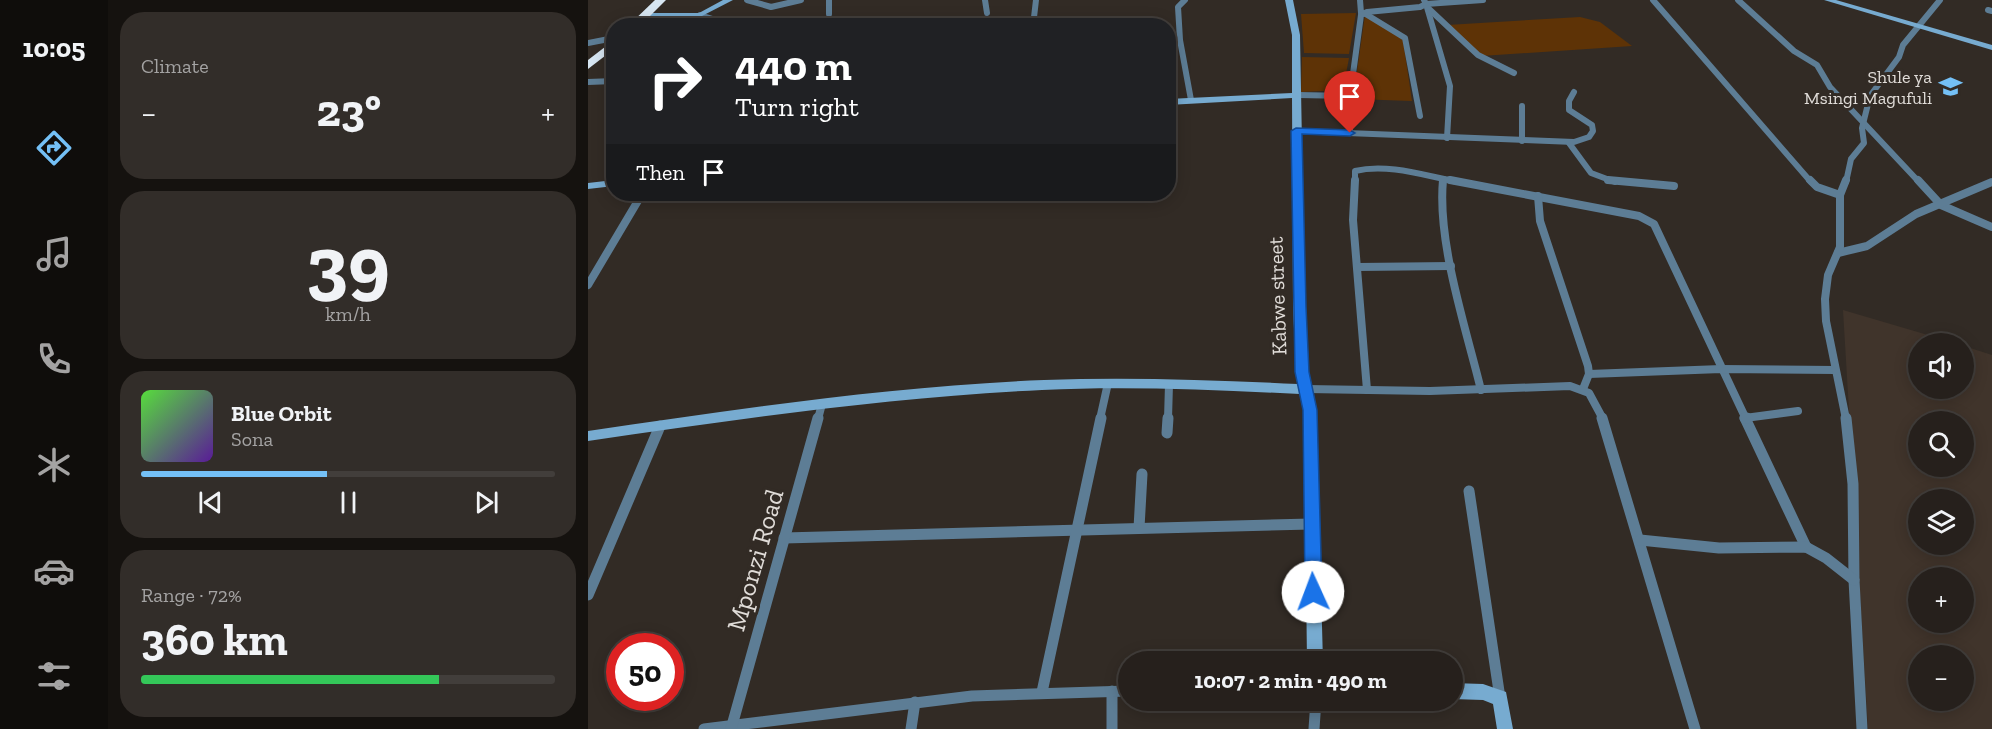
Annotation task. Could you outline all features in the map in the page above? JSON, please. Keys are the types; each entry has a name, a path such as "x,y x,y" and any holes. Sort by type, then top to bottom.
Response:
{"highway":[{"path":"641,18 661,0"},
{"path":"588,66 606,51"}],"main road":[{"path":"644,15 700,15 729,0"},
{"name":"Kabwe street","path":"1289,0 1296,35 1299,307 1302,372 1310,410 1315,651"},
{"path":"1831,0 1992,48"},
{"path":"1176,101 1298,95"},
{"path":"588,186 606,184"},
{"path":"588,436 822,404 984,388 1108,383 1307,389"},
{"path":"1463,691 1483,692 1500,698 1505,729"}],"street":[{"path":"747,0 771,7 801,0"},
{"path":"829,0 829,14"},
{"path":"985,0 987,13"},
{"path":"1034,18 1036,0"},
{"path":"1185,0 1178,7 1177,21 1191,100"},
{"path":"1350,133 1350,96 1363,13 1360,0"},
{"path":"1363,13 1416,8 1426,4 1483,0"},
{"path":"1653,0 1812,183 1840,195"},
{"path":"1738,0 1794,51 1817,65 1825,81 1941,205 1992,227"},
{"path":"1862,729 1854,580 1853,484 1846,419 1826,321 1825,291 1831,265 1838,253 1841,224 1840,195 1846,182 1851,159 1864,143 1863,123 1870,96 1899,57 1902,48 1940,0"},
{"path":"1426,4 1478,55 1514,73"},
{"path":"1426,4 1450,86 1447,138"},
{"path":"1363,13 1405,38 1420,116"},
{"path":"700,15 710,18"},
{"path":"588,43 606,40"},
{"path":"588,82 606,81"},
{"path":"1296,131 1569,143 1589,137 1593,130 1592,125 1569,110 1569,101 1574,92"},
{"path":"1298,95 1350,96"},
{"path":"1522,106 1522,141"},
{"path":"1569,143 1585,167 1596,176 1636,184 1674,186"},
{"path":"1367,390 1352,199 1355,171 1385,169 1640,216 1654,224 1806,547"},
{"path":"1443,180 1441,200 1451,266 1481,390"},
{"path":"1838,253 1867,246 1916,214 1992,182"},
{"path":"1538,196 1540,221 1589,374 1582,389"},
{"path":"588,285 638,201"},
{"path":"1359,267 1451,266"},
{"path":"1589,374 1721,369 1835,370"},
{"path":"1042,692 1108,383"},
{"path":"1167,433 1169,384"},
{"path":"1307,389 1481,390 1555,385 1582,389 1594,399 1640,540 1695,729"},
{"name":"Mponzi Road","path":"732,727 822,404"},
{"path":"1745,418 1798,411"},
{"path":"588,595 660,426"},
{"path":"1139,528 1142,474"},
{"path":"1469,491 1500,698"},
{"path":"784,538 1311,524"},
{"path":"1640,540 1719,548 1806,547 1826,558 1854,580"},
{"path":"1112,691 1112,729"},
{"path":"704,729 915,702 1042,692 1118,691"},
{"path":"911,729 915,702"},
{"path":"1314,729 1315,711"}],"shaded area":[{"path":"1356,13 1349,54 1304,53 1301,14"},
{"path":"1365,15 1402,34 1412,101 1353,99"},
{"path":"1580,17 1600,22 1632,46 1481,56 1447,25"},
{"path":"1302,57 1349,58 1343,90 1301,92"},
{"path":"1843,310 1921,333 1908,333 1908,399 1974,399 1974,349 1992,355 1992,729 1868,729"}],"place":[{"name":"Shule ya Msingi Magufuli","path":"1950,87"}],"route":[{"path":"1313,592 1310,410 1302,372 1296,131 1350,133"}]}
